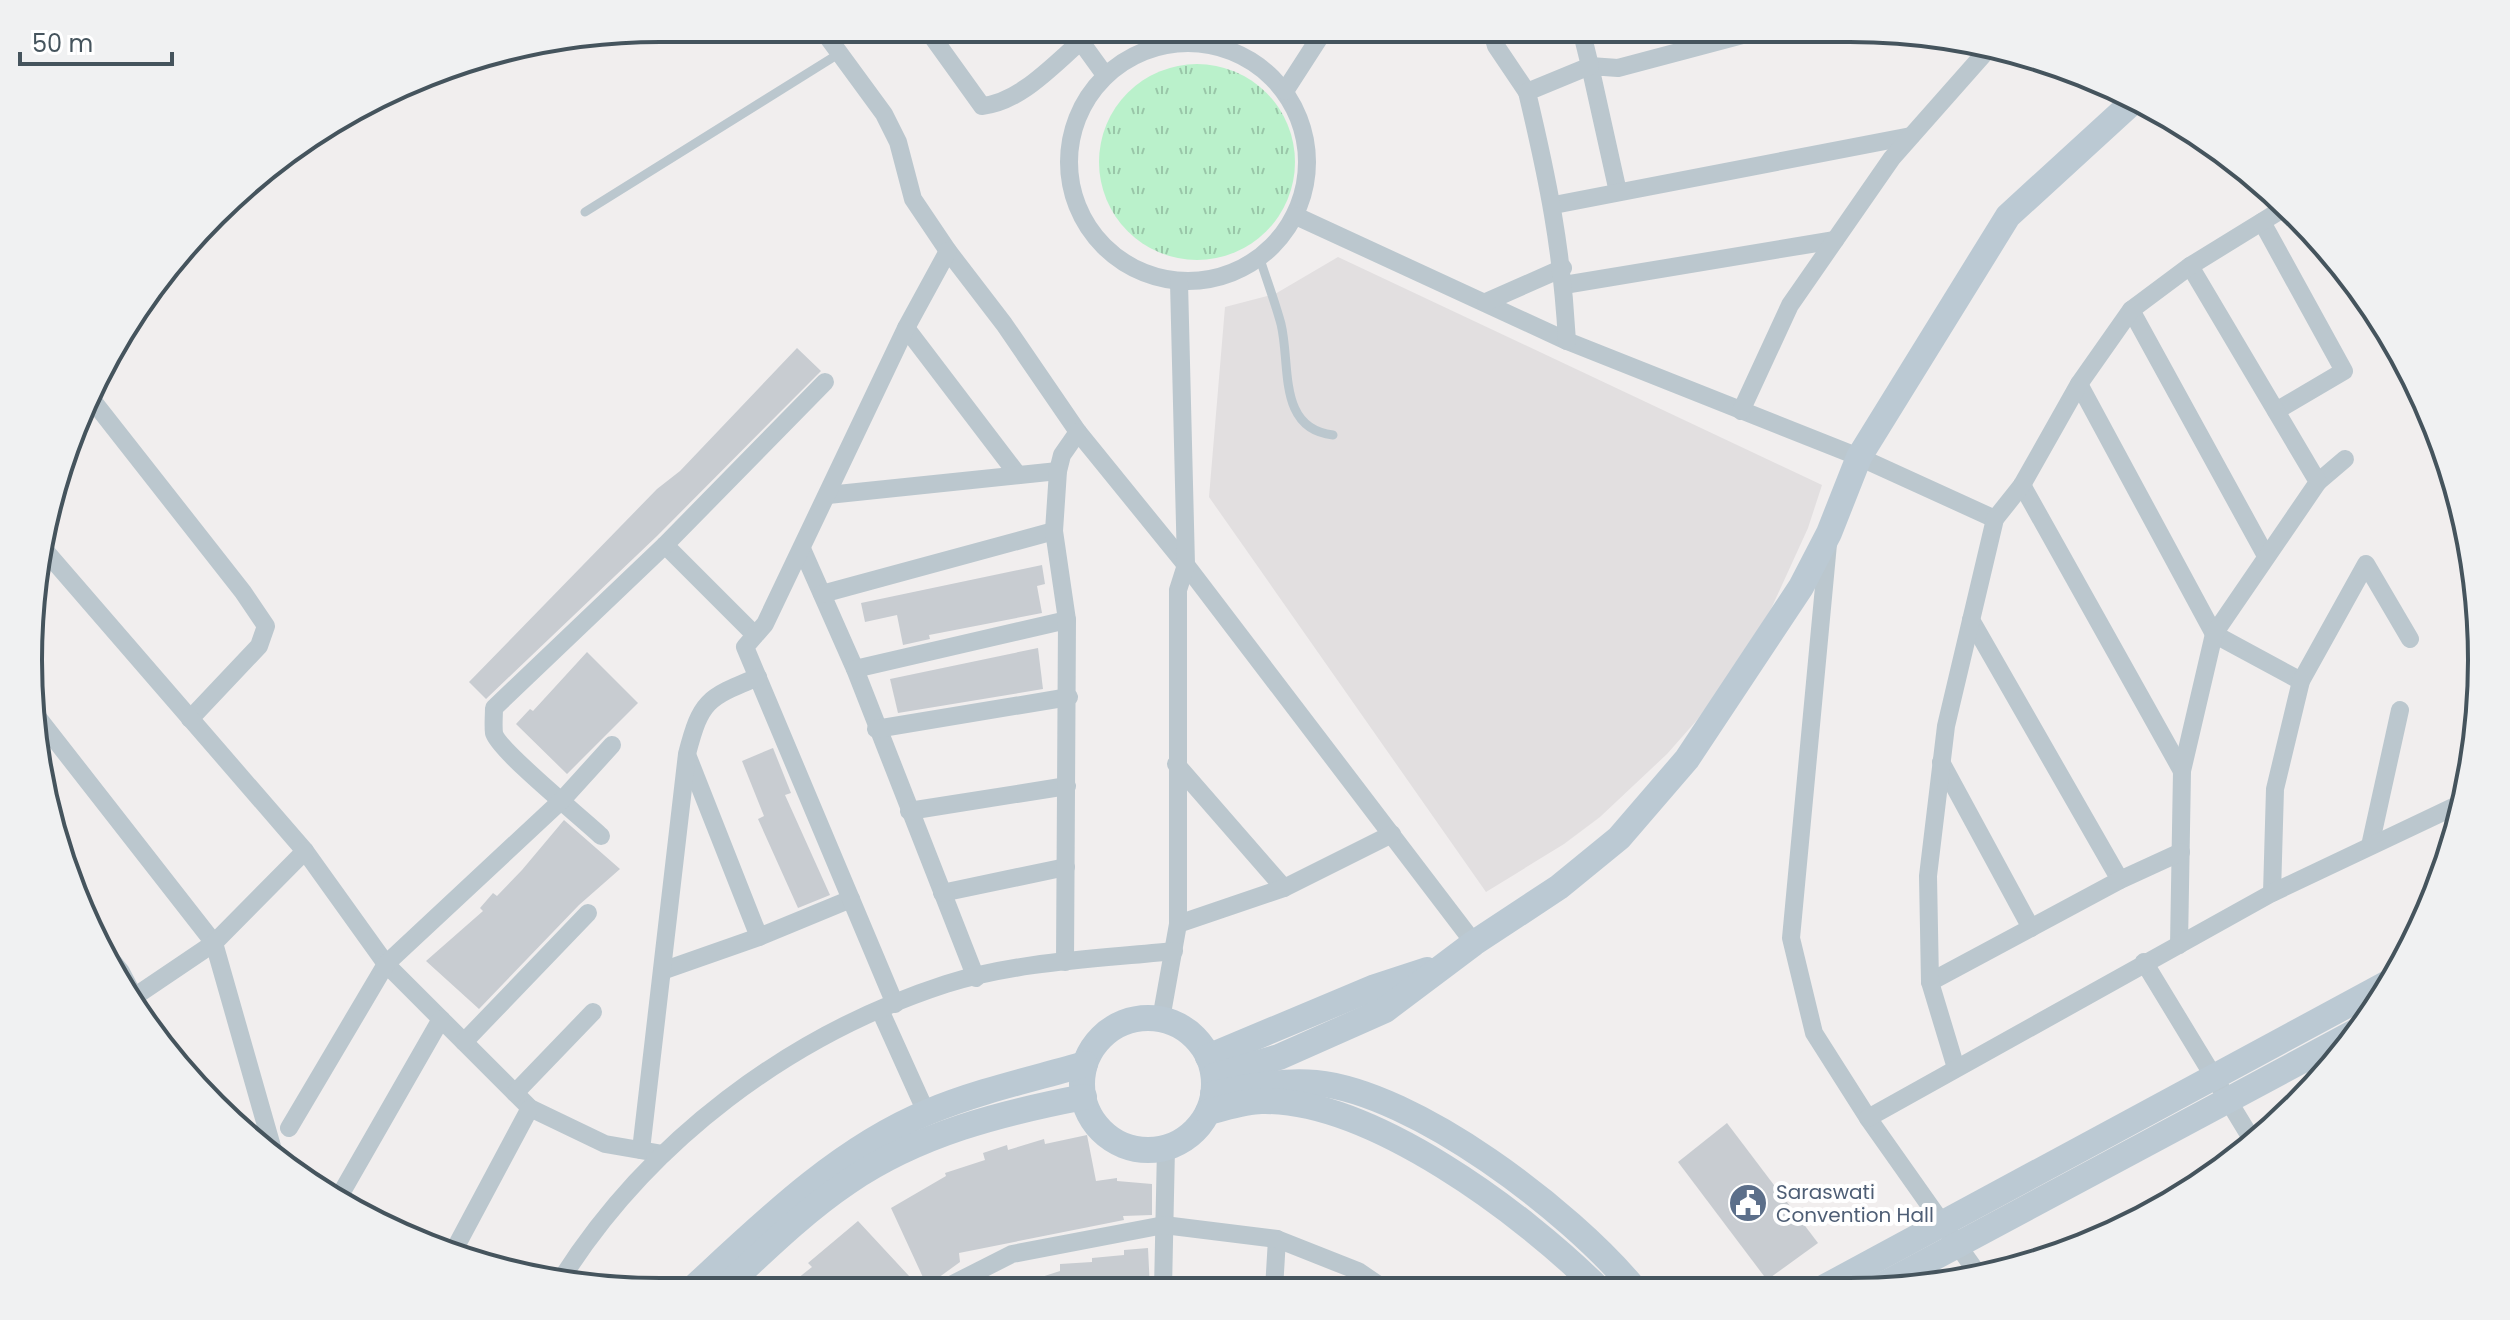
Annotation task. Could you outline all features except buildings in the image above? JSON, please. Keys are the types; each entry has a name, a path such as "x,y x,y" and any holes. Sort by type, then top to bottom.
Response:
{"street":[{"path":"833,42 884,114 898,142 913,199 948,251 1004,324 1078,432 1186,565 1474,943"},
{"path":"936,42 982,106 998,104 1020,91 1069,42"},
{"path":"1081,42 1105,75"},
{"path":"1198,42 1231,50 1261,67 1285,91 1300,120 1308,152 1306,185 1296,216 1280,240 1260,259 1221,277 1179,282 1145,274 1115,257 1091,233 1075,202 1068,168 1071,134 1083,102 1105,75 1132,55 1154,48 1198,42"},
{"path":"1285,91 1317,42"},
{"path":"1495,42 1527,92 1554,205 1564,276 1567,341"},
{"path":"1584,42 1618,192"},
{"path":"1527,92 1590,66 1618,68 1702,42"},
{"path":"1741,411 1790,305 1911,136 1977,55"},
{"path":"1211,1085 1385,1010 1474,943 1559,887 1619,838 1687,759 1801,587 1829,533 1859,457 2008,216 2126,108"},
{"path":"1554,205 1911,136"},
{"path":"1956,1068 1930,982 1928,876 1946,726 1995,519 2022,485 2079,384 2131,310 2190,266 2276,213"},
{"path":"1296,216 1567,341 1859,457 1995,519"},
{"path":"2262,222 2344,371 2276,411"},
{"path":"1486,302 1564,276 1835,240"},
{"path":"926,1112 851,899 745,647 765,624 906,328 948,251"},
{"path":"2190,266 2318,482"},
{"path":"1161,1019 1178,924 1178,590 1186,565 1179,282"},
{"path":"2131,310 2266,556"},
{"path":"906,328 1018,475"},
{"path":"601,836 563,799 515,761 494,735 494,708 665,545 825,382"},
{"path":"2079,384 2214,634 2301,681"},
{"path":"97,406 243,592 266,626 259,646 190,719"},
{"path":"1065,962 1069,697 1067,620 1054,531 1058,471 1062,455 1078,432"},
{"path":"2179,945 2182,771 2214,634 2318,482 2345,459"},
{"path":"828,495 1058,471"},
{"path":"2022,485 2182,771"},
{"path":"822,594 1054,531"},
{"path":"1829,533 1791,938 1814,1033 1868,1118 1972,1266"},
{"path":"665,545 755,635"},
{"path":"802,549 855,669 976,978"},
{"path":"51,557 305,851 386,964 530,1108 605,1144 663,1154"},
{"path":"2272,893 2275,789 2301,681 2366,564 2410,639"},
{"path":"855,669 1067,620"},
{"path":"1971,620 2120,880"},
{"path":"641,1150 687,754 697,717 715,695 758,677"},
{"path":"876,729 1069,697"},
{"path":"2370,846 2400,710"},
{"path":"46,728 214,943 270,1138"},
{"path":"289,1128 386,964 563,799 612,745"},
{"path":"687,754 759,937"},
{"path":"1941,762 2031,928"},
{"path":"1176,764 1284,888"},
{"path":"909,811 1067,786"},
{"path":"1868,1118 2272,893 2450,809"},
{"path":"1178,924 1284,888 1392,834"},
{"path":"139,991 214,943 305,851"},
{"path":"1930,982 2120,880 2181,852"},
{"path":"942,893 1066,867"},
{"path":"662,971 759,937 851,899"},
{"path":"464,1042 588,913"},
{"path":"566,1271 580,1248 663,1154 746,1082 818,1039 887,1007 948,984 1065,962 1174,951"},
{"path":"2144,962 2247,1133"},
{"path":"1900,1276 1958,1246 2220,1089 2369,995"},
{"path":"515,1093 593,1012"},
{"path":"1142,1018 1161,1019 1189,1033 1211,1085 1198,1128 1166,1148 1145,1150 1124,1145 1105,1134 1092,1117 1084,1097 1085,1064 1093,1046 1106,1032 1142,1018"},
{"path":"343,1190 441,1019"},
{"path":"1842,1278 2220,1089 2337,1040"},
{"path":"704,1278 760,1225 839,1162 926,1112 1085,1064"},
{"path":"1211,1085 1317,1083 1365,1095 1487,1158 1597,1247 1625,1278"},
{"path":"1211,1085 1261,1101 1315,1107 1359,1123 1470,1184 1534,1230 1587,1278"},
{"path":"735,1278 772,1243 849,1181 940,1134 1006,1112 1084,1097"},
{"path":"458,1244 530,1108"},
{"path":"1163,1278 1166,1148"},
{"path":"965,1278 1012,1254 1164,1225 1277,1239 1368,1278"},
{"path":"1275,1278 1277,1239"}],"lane":[{"path":"585,212 841,52"},
{"path":"1260,259 1281,326 1285,368 1301,422 1315,433 1333,435"}],"shaded area":[{"path":"1338,257 1822,485 1808,528 1771,609 1724,684 1697,720 1667,754 1600,817 1564,844 1486,892 1209,497 1225,307 1275,294"}],"green space":[{"path":"1197,64 1235,71 1252,80 1266,93 1279,107 1288,124 1295,162 1288,200 1279,217 1266,231 1252,244 1235,253 1197,260 1159,253 1142,244 1128,231 1115,217 1106,200 1099,162 1106,124 1115,107 1128,93 1142,80 1159,71"}],"place":[{"name":"Saraswati Convention Hall","path":"1748,1203"}]}
